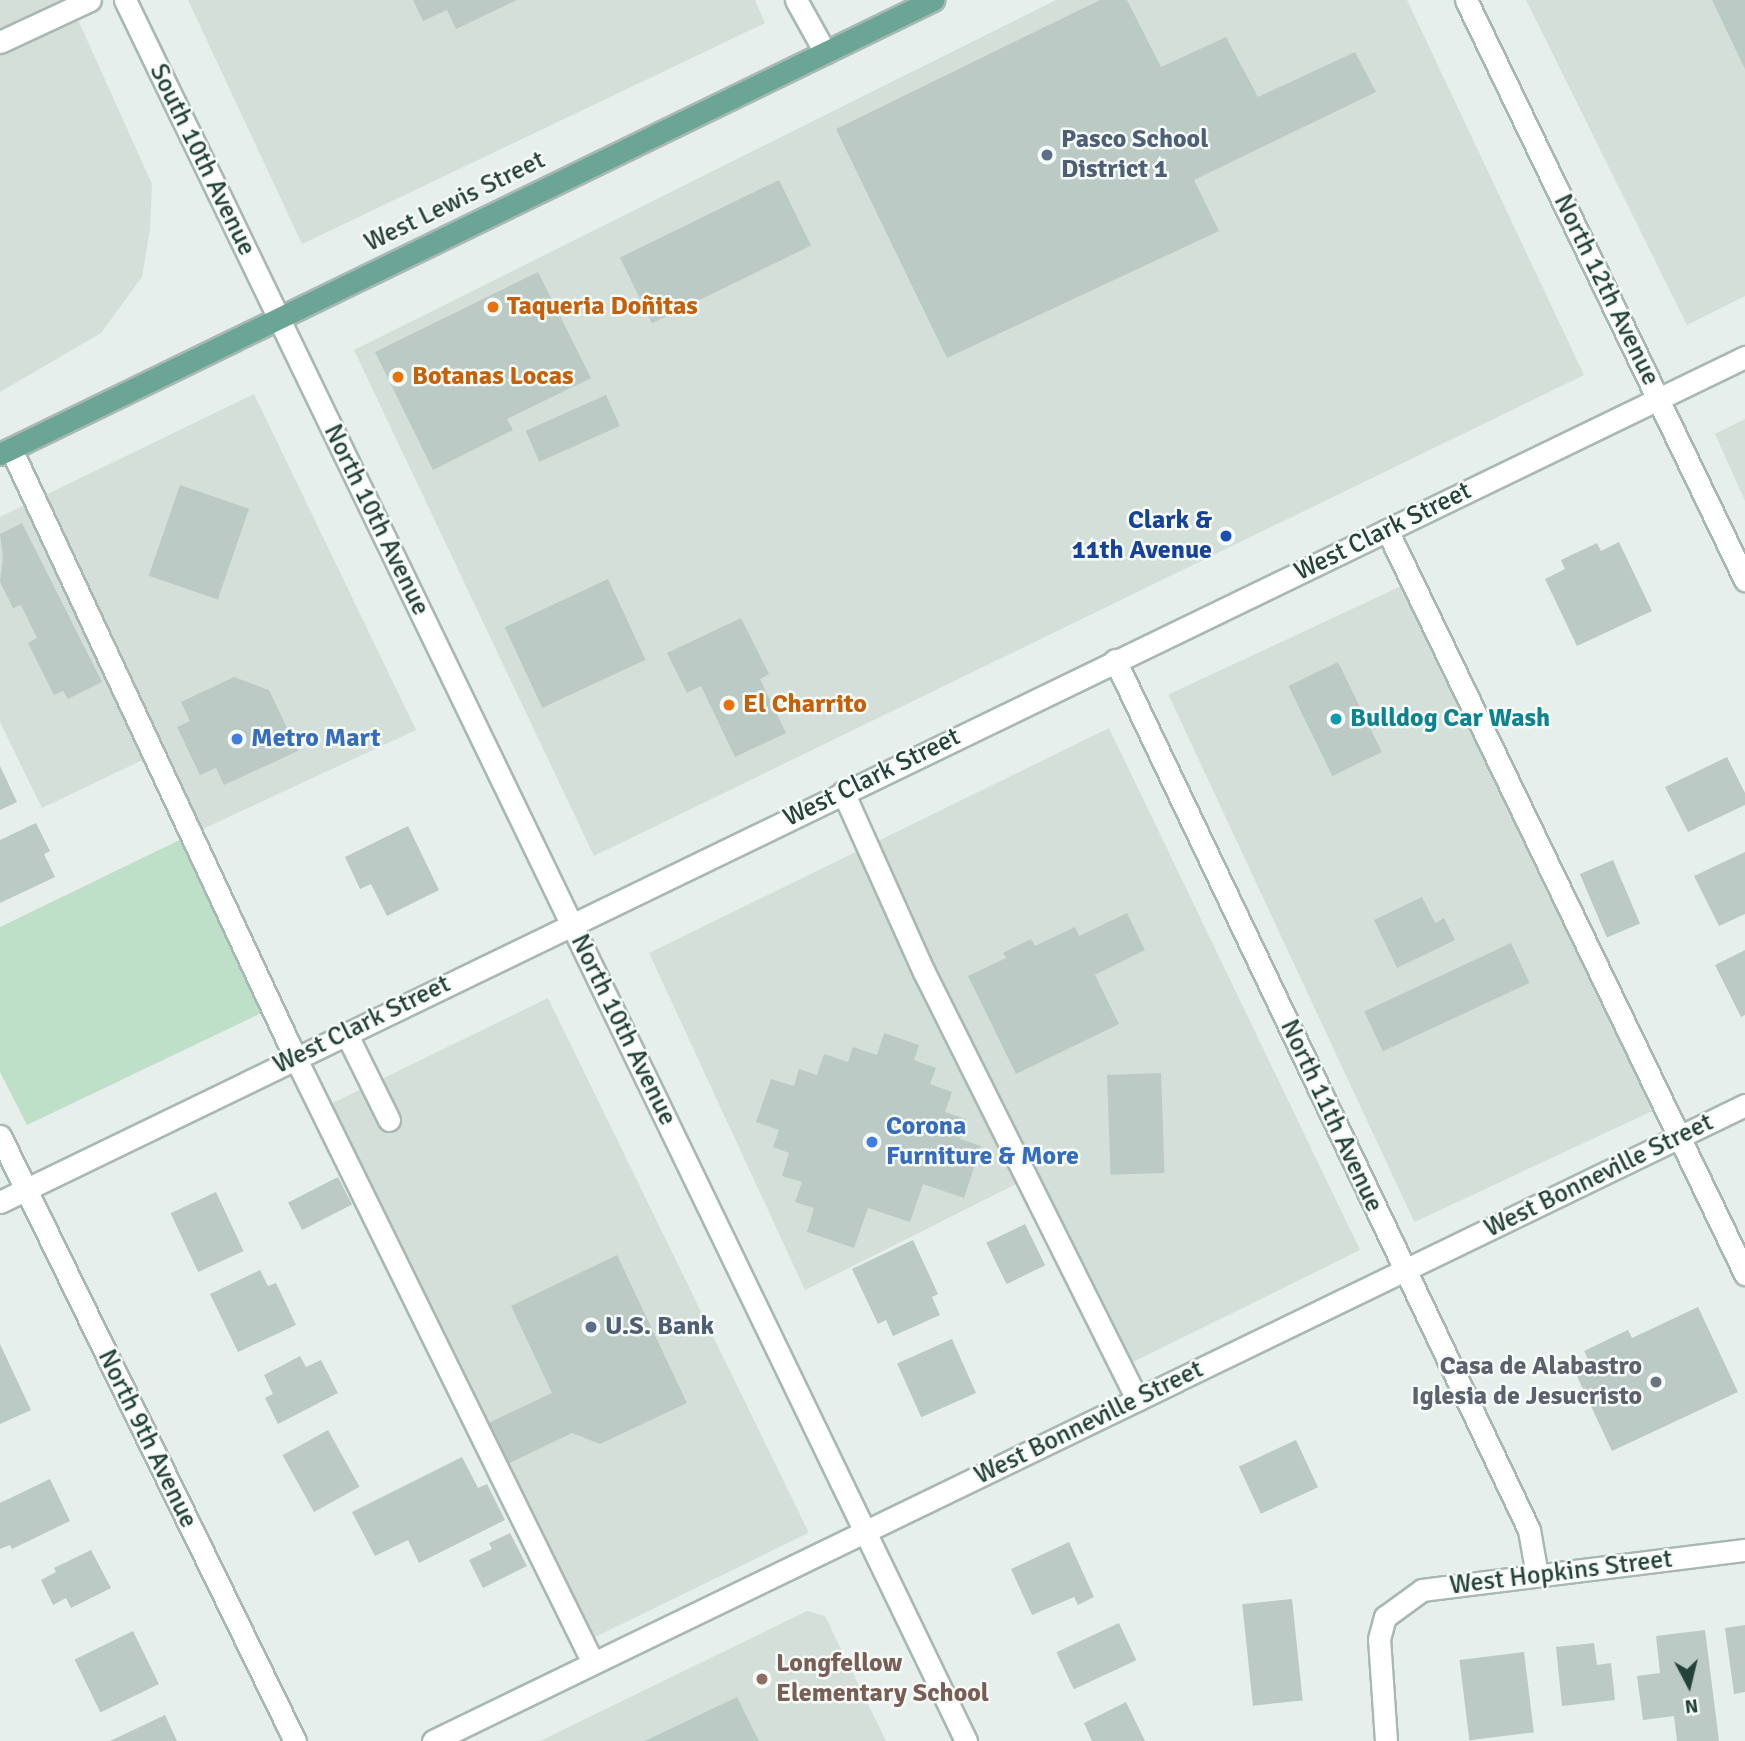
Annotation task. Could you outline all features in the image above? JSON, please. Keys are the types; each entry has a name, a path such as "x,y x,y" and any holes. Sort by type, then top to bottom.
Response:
{"main road":[{"name":"West Lewis Street","path":"5,452 933,0"}],"street":[{"path":"0,43 90,0"},
{"name":"South 10th Avenue","path":"125,0 279,319"},
{"path":"796,0 825,52"},
{"name":"North 12th Avenue","path":"1466,0 1745,580"},
{"name":"North 10th Avenue","path":"279,319 966,1741"},
{"name":"West Clark Street","path":"0,1202 1115,660 1745,358"},
{"path":"5,452 295,1057 593,1663"},
{"path":"1387,530 1745,1274"},
{"name":"North 11th Avenue","path":"1115,660 1528,1530 1537,1575"},
{"path":"843,792 924,972 1137,1400"},
{"path":"346,1033 389,1119"},
{"name":"West Bonneville Street","path":"433,1741 1745,1105"},
{"name":"North 9th Avenue","path":"0,1136 295,1741"},
{"name":"West Hopkins Street","path":"1386,1741 1378,1663 1379,1639 1385,1617 1422,1590 1745,1550"}],"shaded area":[{"path":"0,0 69,0 152,184 150,229 142,277 101,333 0,392"},
{"path":"188,0 755,0 765,23 302,244"},
{"path":"1056,0 1407,0 1584,375 594,856 354,350"},
{"path":"1526,0 1745,0 1745,296 1687,325"},
{"path":"254,394 416,730 192,834 153,755 42,808 0,722 0,517"},
{"path":"1745,419 1745,501 1715,434"},
{"path":"1414,580 1660,1107 1414,1222 1168,695"},
{"path":"1109,728 1360,1250 1123,1367 1030,1177 805,1290 649,953"},
{"path":"548,998 809,1533 587,1641 326,1106"},
{"name":"Longfellow Elementary School","path":"807,1611 825,1616 886,1741 540,1741"}],"green space":[{"path":"192,834 274,1007 27,1125 0,1072 0,927"}],"building":[{"path":"413,0 517,0 456,29 447,10 423,21"},
{"name":"Pasco School District 1","path":"1100,0 1127,0 1161,67 1226,37 1258,97 1355,52 1376,92 1194,180 1219,231 947,358 836,129"},
{"path":"1712,0 1745,0 1745,69"},
{"path":"779,180 811,246 652,323 620,258"},
{"path":"538,272 591,378 507,419 513,430 433,470 375,352"},
{"path":"606,395 620,426 539,462 526,431"},
{"path":"180,485 249,509 218,600 149,576"},
{"path":"22,523 102,682 68,699 63,691 54,695 28,643 37,638 21,605 13,608 0,582 3,557 0,534"},
{"path":"1619,542 1652,611 1577,646 1545,579 1565,569 1561,560 1597,543 1601,551"},
{"path":"608,579 646,660 542,708 505,627"},
{"path":"741,618 769,674 760,679 786,733 735,757 701,686 687,693 667,653"},
{"name":"Bulldog Car Wash","path":"1338,662 1382,752 1332,776 1289,686"},
{"name":"Metro Mart","path":"234,677 269,690 298,751 224,785 216,768 200,775 177,727 190,721 181,702"},
{"path":"1727,757 1745,793 1745,805 1688,832 1665,787"},
{"path":"0,766 17,802 0,810"},
{"path":"36,823 50,851 44,854 55,877 0,903 0,840"},
{"path":"408,826 439,890 387,916 371,884 360,889 345,857"},
{"path":"1745,852 1745,914 1719,926 1694,876"},
{"path":"1613,860 1640,924 1607,938 1580,874"},
{"path":"1422,897 1435,923 1444,918 1455,940 1397,968 1374,920"},
{"path":"1127,913 1145,950 1095,975 1119,1024 1016,1074 968,976 1006,958 1003,953 1031,939 1035,946 1075,927 1079,936"},
{"path":"1511,943 1530,983 1383,1051 1364,1011"},
{"path":"1745,950 1745,1015 1741,1017 1715,965"},
{"name":"Corona Furniture & More","path":"884,1033 919,1045 914,1060 936,1068 930,1084 952,1092 945,1112 966,1119 960,1139 981,1146 964,1198 923,1184 910,1222 868,1208 854,1248 807,1232 814,1208 795,1202 802,1182 782,1176 789,1153 773,1147 779,1130 756,1122 771,1079 794,1086 799,1069 817,1075 824,1054 848,1062 853,1047 877,1055"},
{"path":"1161,1073 1164,1173 1111,1175 1107,1075"},
{"path":"338,1177 352,1205 302,1230 288,1202"},
{"path":"216,1192 243,1251 198,1272 171,1213"},
{"path":"1025,1224 1045,1265 1007,1284 986,1243"},
{"path":"913,1240 938,1294 932,1297 940,1315 893,1336 886,1320 878,1324 852,1269"},
{"path":"617,1255 687,1403 600,1444 572,1433 499,1468 480,1427 552,1393 511,1306"},
{"path":"260,1270 268,1286 276,1283 296,1325 238,1352 210,1294"},
{"name":"Casa de Alabastro Iglesia de Jesucristo","path":"1698,1307 1738,1392 1612,1451 1575,1372 1591,1365 1584,1351 1628,1330 1632,1338"},
{"path":"952,1339 976,1393 921,1417 897,1363"},
{"path":"0,1344 31,1410 0,1424"},
{"path":"300,1356 306,1367 321,1360 338,1393 278,1424 265,1398 273,1394 264,1375"},
{"path":"328,1430 360,1487 314,1512 283,1455"},
{"path":"1296,1440 1318,1487 1261,1514 1239,1467"},
{"path":"462,1457 478,1488 487,1484 505,1520 419,1563 408,1540 375,1556 352,1512"},
{"path":"50,1479 70,1521 12,1549 10,1545 0,1549 0,1503"},
{"path":"510,1533 527,1566 483,1588 469,1560 492,1549 489,1543"},
{"path":"1069,1542 1094,1597 1078,1605 1074,1597 1032,1615 1011,1569"},
{"path":"91,1550 111,1588 71,1608 66,1598 53,1605 41,1580 56,1572 54,1568"},
{"path":"1292,1599 1303,1700 1253,1706 1242,1604"},
{"path":"1119,1623 1136,1660 1074,1689 1056,1652"},
{"path":"1745,1625 1745,1692 1734,1694 1725,1628"},
{"path":"1705,1630 1719,1741 1677,1741 1674,1716 1643,1720 1637,1676 1660,1673 1656,1636"},
{"path":"133,1631 159,1684 100,1713 75,1659"},
{"path":"1594,1643 1597,1665 1611,1663 1615,1700 1562,1706 1556,1647"},
{"path":"1524,1652 1534,1732 1469,1740 1459,1660"},
{"name":"Longfellow Elementary School","path":"737,1697 759,1741 645,1741"},
{"path":"1126,1702 1145,1741 1092,1741 1084,1723"},
{"path":"165,1715 177,1741 110,1741"}],"place":[{"name":"Pasco School District 1","path":"1047,155"},
{"name":"Taqueria Doñitas","path":"493,307"},
{"name":"Botanas Locas","path":"398,377"},
{"name":"Clark & 11th Avenue","path":"1226,536"},
{"name":"El Charrito","path":"729,705"},
{"name":"Bulldog Car Wash","path":"1336,719"},
{"name":"Metro Mart","path":"237,739"},
{"name":"Corona Furniture & More","path":"872,1142"},
{"name":"U.S. Bank","path":"591,1327"},
{"name":"Casa de Alabastro Iglesia de Jesucristo","path":"1656,1382"},
{"name":"Longfellow Elementary School","path":"762,1679"}]}
